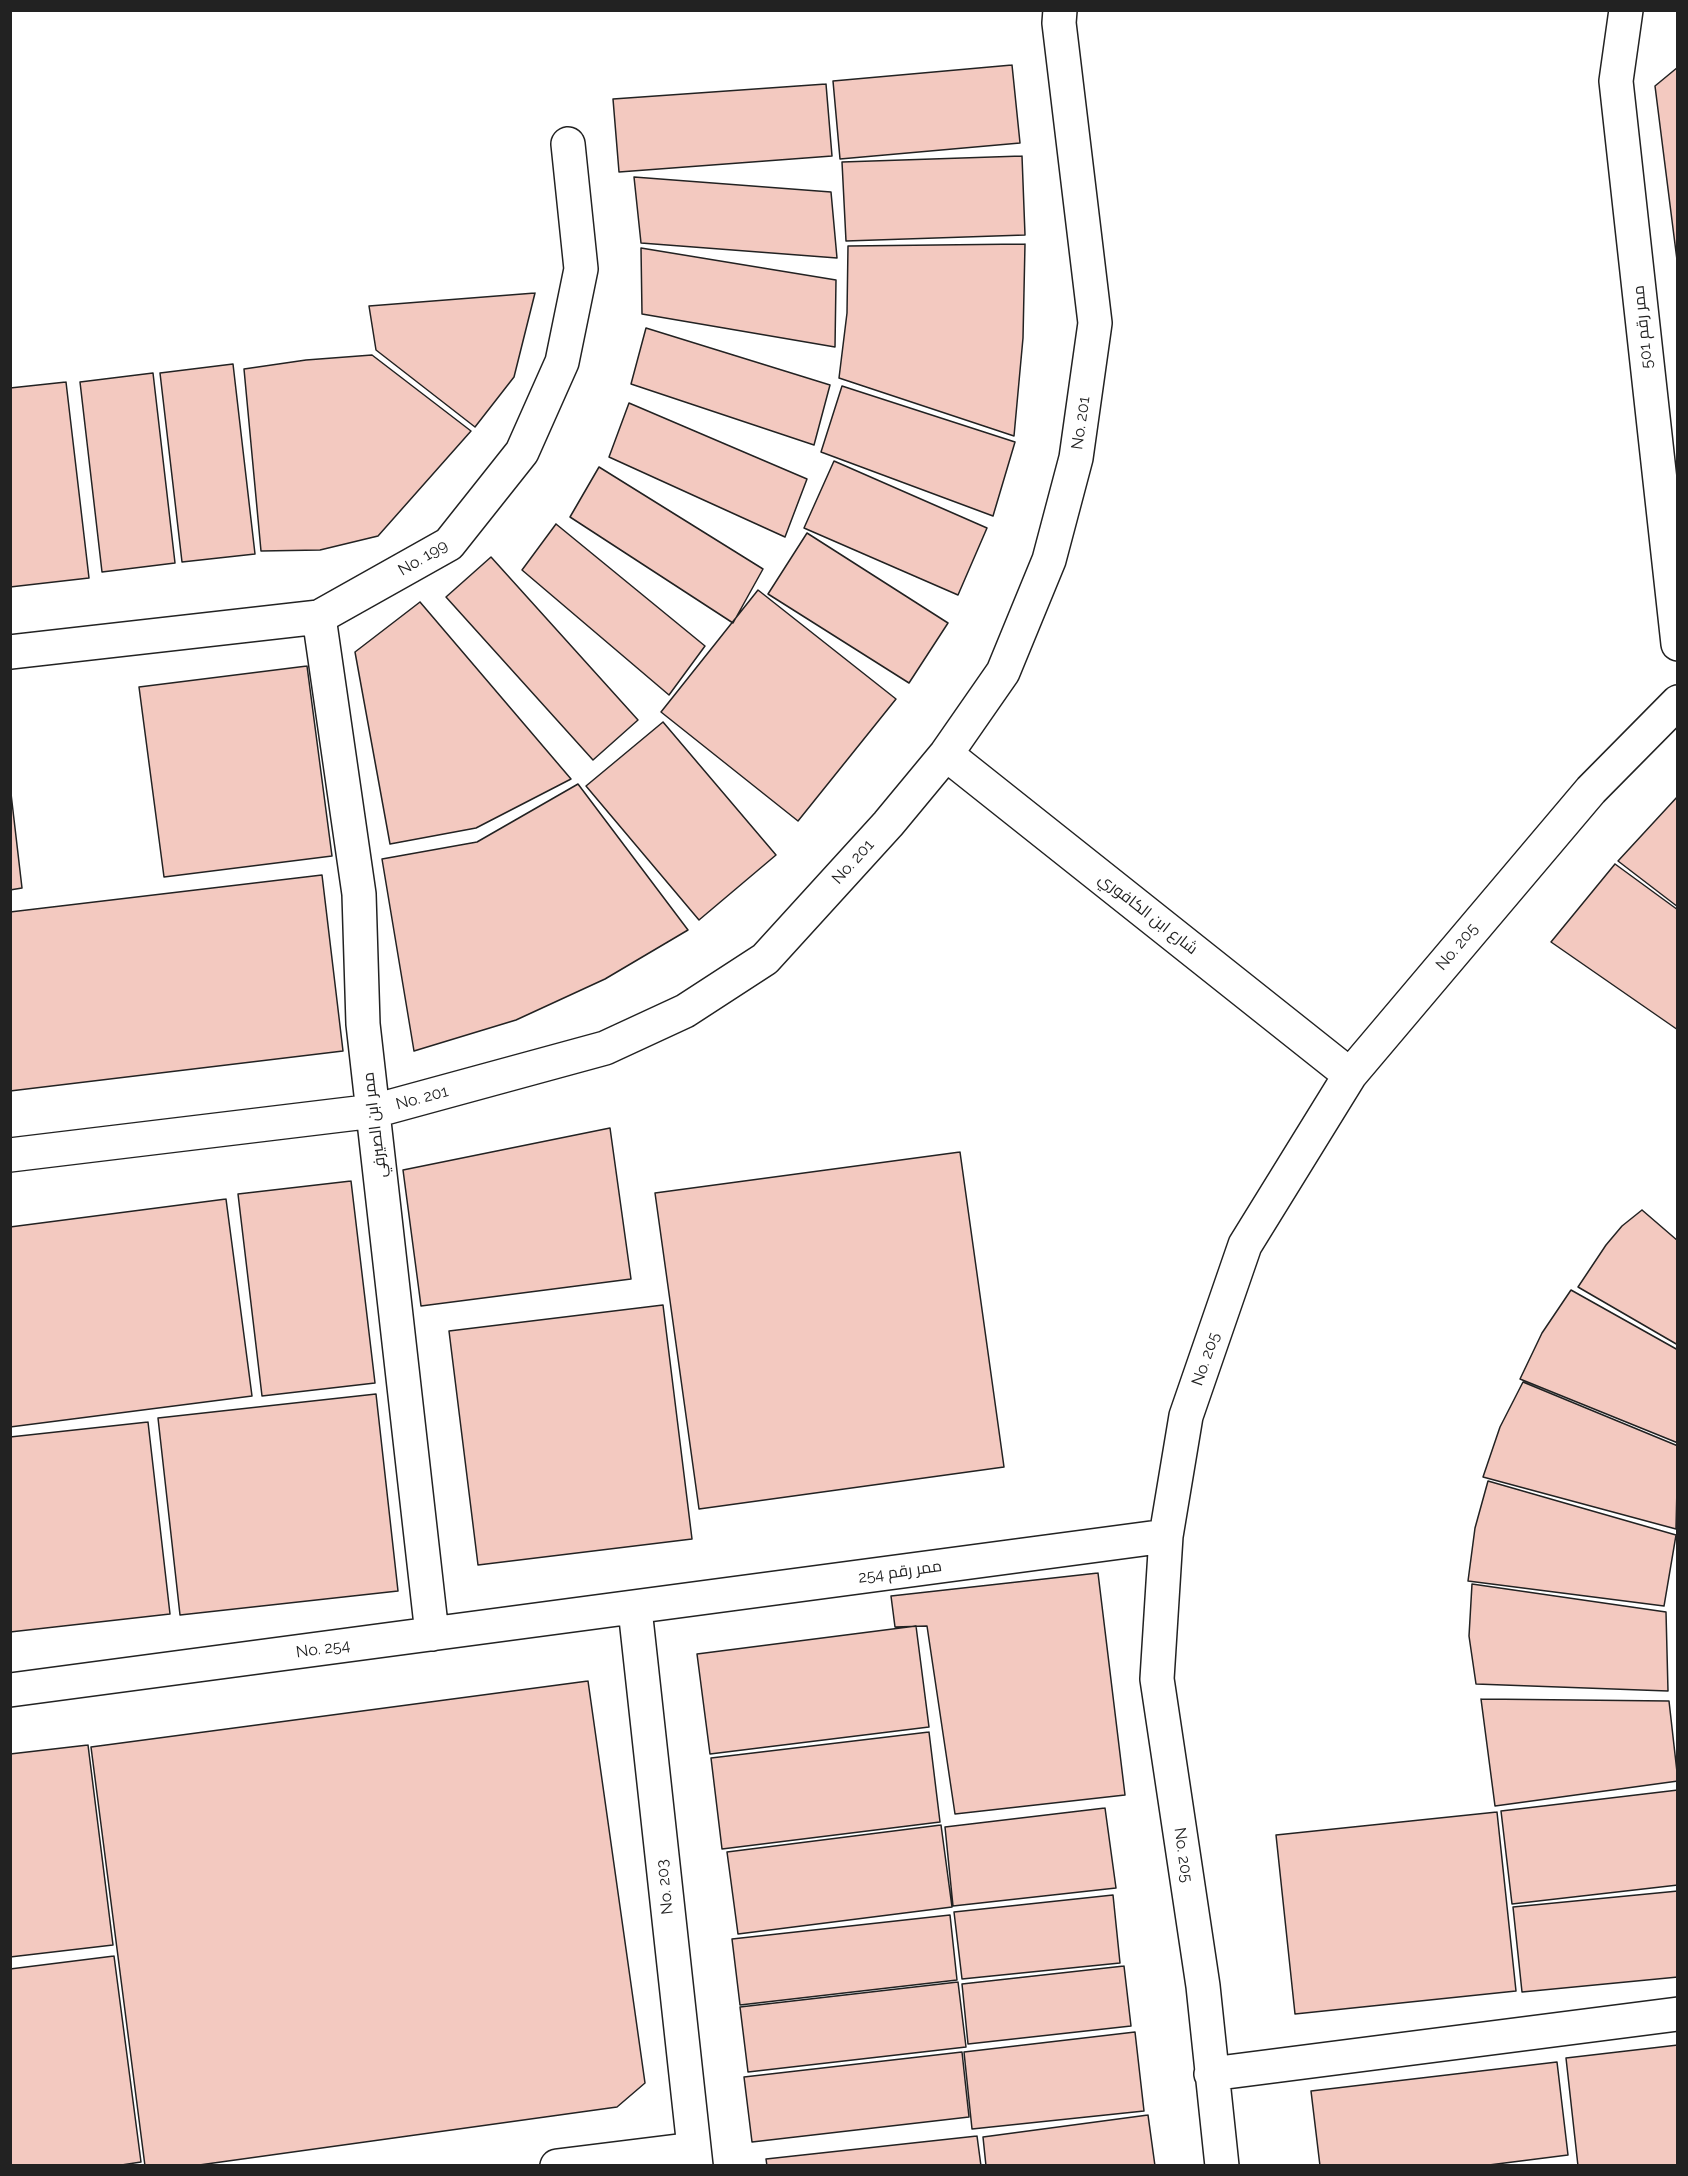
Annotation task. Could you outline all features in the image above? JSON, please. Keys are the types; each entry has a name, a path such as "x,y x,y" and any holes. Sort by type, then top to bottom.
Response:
{"street":[{"name":"No. 201","path":"10,1155 374,1111 605,1048 684,1011 765,959 888,824 945,754 1003,672 1049,560 1076,458 1095,323 1060,10"},
{"name":"ممر رقم 501","path":"1626,10 1616,81 1677,644"},
{"name":"No. 199","path":"10,652 319,618 449,544 522,452 562,362 581,269 568,144"},
{"name":"ممر ابن الصيرفي","path":"319,618 359,894 363,1024 432,1634"},
{"name":"No. 205","path":"1222,2166 1203,1986 1157,1679 1166,1536 1186,1416 1245,1245 1350,1075 1591,790 1677,702"},
{"name":"شارع ابن الكافوري","path":"945,754 1350,1075"},
{"name":"ممر رقم 254","path":"635,1608 1166,1536"},
{"name":"No. 254","path":"10,1690 635,1608"},
{"name":"No. 203","path":"635,1608 695,2157"},
{"path":"1211,2074 1677,2014"},
{"path":"557,2166 695,2157"}],"building":[{"path":"1012,65 1020,143 840,159 833,81"},
{"path":"1678,67 1678,268 1655,86"},
{"path":"826,84 832,156 619,172 613,99"},
{"path":"1022,156 1025,235 846,241 842,162"},
{"path":"634,177 831,192 837,258 641,243"},
{"path":"1025,244 1023,338 1014,436 839,378 847,313 848,246"},
{"path":"641,248 836,280 835,347 642,314"},
{"path":"535,293 514,377 475,427 376,350 369,306"},
{"path":"646,328 830,385 814,445 631,384"},
{"path":"372,355 471,431 378,536 320,550 261,551 244,369 306,360"},
{"path":"233,364 255,554 182,562 160,373"},
{"path":"153,373 175,563 102,572 80,382"},
{"path":"66,382 89,578 10,587 10,388"},
{"path":"842,386 1015,442 993,516 821,452"},
{"path":"629,403 807,479 785,537 609,457"},
{"path":"834,461 987,528 958,595 804,528"},
{"path":"599,467 763,569 733,623 570,517"},
{"path":"556,524 705,646 669,695 522,570"},
{"path":"807,533 948,623 909,683 768,594"},
{"path":"491,557 638,720 593,760 446,597"},
{"path":"758,590 896,699 798,821 661,712"},
{"path":"420,602 571,779 476,828 390,844 355,652"},
{"path":"307,666 332,856 164,877 139,687"},
{"path":"663,722 776,855 699,920 586,786"},
{"path":"578,784 688,930 605,979 516,1020 414,1051 382,859 477,842"},
{"path":"10,785 22,888 10,890"},
{"path":"1678,796 1678,907 1618,861"},
{"path":"1615,864 1678,910 1678,1030 1551,942"},
{"path":"322,875 343,1051 10,1091 10,912"},
{"path":"610,1128 631,1279 421,1306 403,1170"},
{"path":"960,1152 1004,1467 699,1509 655,1193"},
{"path":"351,1181 375,1383 262,1396 238,1194"},
{"path":"226,1199 252,1396 10,1427 10,1227"},
{"path":"1642,1210 1678,1241 1678,1345 1578,1287 1606,1245 1622,1226"},
{"path":"1571,1290 1678,1350 1678,1443 1520,1379 1542,1333"},
{"path":"663,1305 692,1539 478,1565 449,1331"},
{"path":"1523,1382 1678,1446 1676,1529 1483,1477 1500,1427"},
{"path":"376,1394 398,1591 180,1615 158,1418"},
{"path":"148,1422 170,1614 10,1632 10,1437"},
{"path":"1488,1481 1676,1535 1664,1606 1468,1581 1475,1528"},
{"path":"1098,1573 1125,1795 955,1814 927,1626 895,1627 891,1596"},
{"path":"1472,1584 1666,1612 1668,1691 1476,1684 1469,1636"},
{"path":"916,1626 929,1727 710,1754 697,1654"},
{"path":"588,1681 645,2083 617,2107 192,2166 145,2166 91,1747"},
{"path":"1481,1699 1669,1701 1678,1781 1495,1806"},
{"path":"929,1732 940,1822 722,1849 711,1758"},
{"path":"88,1745 113,1945 10,1957 10,1754"},
{"path":"1678,1790 1678,1885 1512,1904 1501,1811"},
{"path":"1105,1808 1116,1888 953,1906 945,1827"},
{"path":"1497,1812 1516,1991 1295,2014 1276,1835"},
{"path":"941,1825 952,1907 738,1934 727,1852"},
{"path":"1678,1891 1678,1977 1522,1992 1513,1907"},
{"path":"1113,1895 1120,1963 962,1979 954,1912"},
{"path":"950,1915 957,1980 740,2005 732,1939"},
{"path":"114,1956 141,2162 115,2166 10,2166 10,1969"},
{"path":"1124,1966 1131,2026 968,2044 962,1984"},
{"path":"958,1982 966,2047 748,2072 740,2007"},
{"path":"1135,2032 1144,2111 972,2129 964,2052"},
{"path":"1678,2045 1678,2166 1578,2166 1566,2058"},
{"path":"962,2052 969,2117 752,2142 744,2077"},
{"path":"1557,2062 1568,2155 1481,2166 1320,2166 1311,2091"},
{"path":"1148,2115 1155,2166 986,2166 983,2137"},
{"path":"977,2136 981,2166 767,2166 766,2159"}]}
